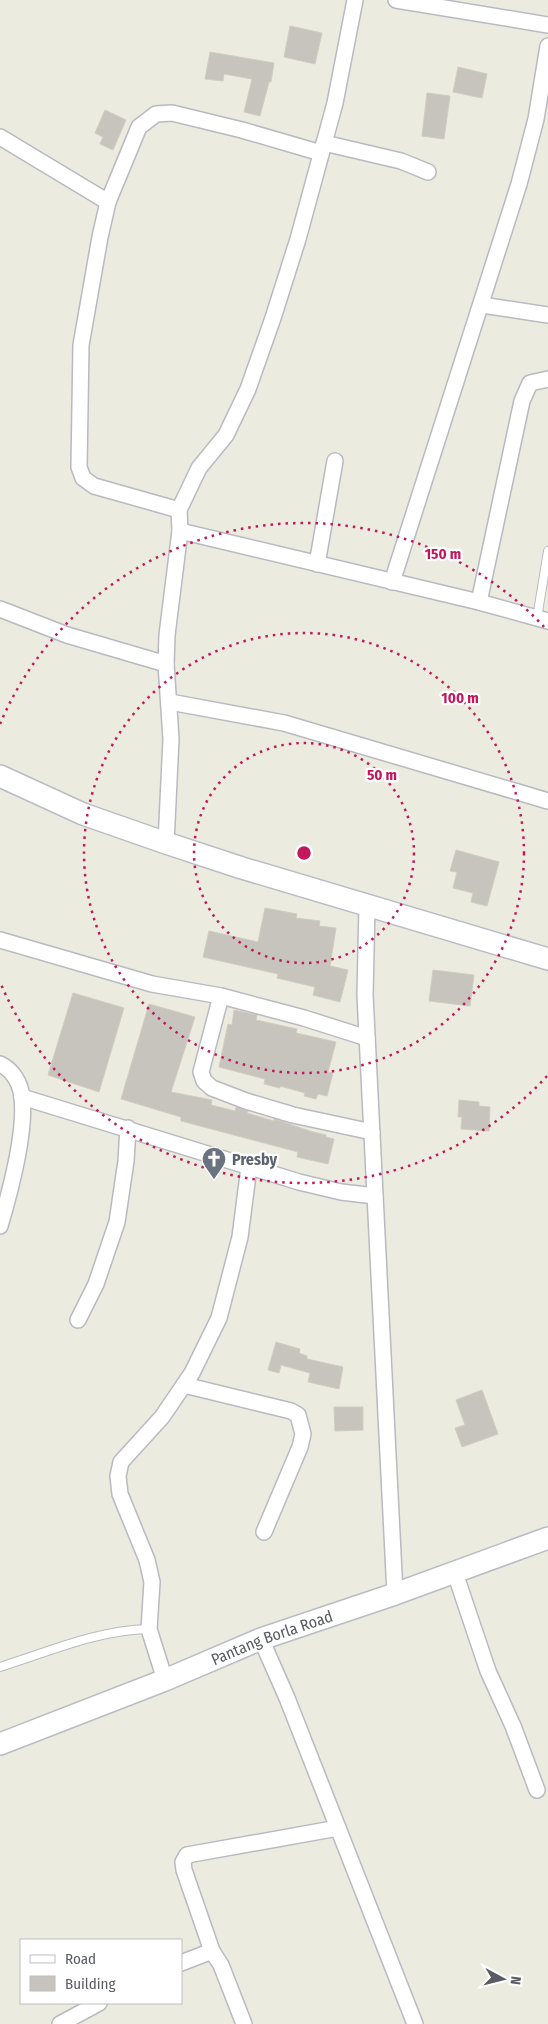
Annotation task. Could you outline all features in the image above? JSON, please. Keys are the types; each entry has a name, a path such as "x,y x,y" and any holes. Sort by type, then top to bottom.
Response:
{"street":[{"path":"166,843 171,739 166,635 180,531 179,510 199,468 226,435 248,389 298,239 335,103 355,0"},
{"path":"396,0 548,25"},
{"path":"392,582 482,305 519,184 532,138 548,46"},
{"path":"179,510 94,486 84,478 80,467 82,345 100,237 108,202 139,127 156,114 172,113 322,148 401,162 428,172"},
{"path":"0,138 108,202"},
{"path":"482,305 548,315"},
{"path":"479,602 522,401 530,383 548,378"},
{"path":"317,564 335,461"},
{"path":"180,531 479,602 542,620"},
{"path":"0,609 67,635 166,664"},
{"path":"170,702 284,723 548,801"},
{"path":"0,776 83,814 166,843 367,906 548,959"},
{"path":"367,906 365,995 395,1594"},
{"path":"0,940 152,984 221,996 304,1018 367,1038"},
{"path":"221,996 200,1072 204,1081 212,1088 255,1104 293,1115 372,1132"},
{"path":"0,1064 10,1070 16,1078 22,1097 21,1131 9,1197 0,1226"},
{"path":"22,1097 128,1128 249,1167 340,1192 375,1196"},
{"path":"78,1320 96,1284 117,1222 126,1161 128,1128"},
{"path":"164,1680 148,1629 152,1582 147,1560 120,1494 118,1476 121,1462 162,1417 184,1385 202,1356 219,1318 240,1237 249,1167"},
{"path":"184,1385 291,1411 298,1415 303,1434 300,1447 264,1532"},
{"name":"Pantang Borla Road","path":"0,1744 164,1680 260,1639 455,1573 548,1538"},
{"path":"455,1573 488,1671 537,1790"},
{"path":"260,1639 286,1698 415,2024"},
{"path":"244,2024 221,1965 212,1950 184,1870 183,1862 187,1855 338,1828"},
{"path":"182,1963 212,1950"},
{"path":"60,2024 97,2004"}],"lane":[{"path":"542,620 548,551"},
{"path":"0,1667 98,1635 126,1630 148,1629"}],"building":[{"path":"290,26 322,33 315,64 284,57"},
{"path":"210,52 274,63 271,82 269,82 260,116 244,112 252,79 224,74 223,81 205,79"},
{"path":"458,67 487,74 482,98 453,92"},
{"path":"427,93 450,96 444,139 422,136"},
{"path":"105,110 126,120 113,150 100,144 103,137 95,133"},
{"path":"456,850 499,862 487,906 471,902 473,893 453,888 457,872 450,871"},
{"path":"265,908 297,914 296,918 320,921 319,926 336,928 330,966 348,970 340,1002 313,995 315,987 277,978 278,974 203,957 209,931 258,942"},
{"path":"433,970 474,975 470,1006 429,1001"},
{"path":"73,993 124,1008 99,1092 48,1075"},
{"path":"149,1004 195,1017 171,1092 212,1100 211,1105 235,1111 236,1107 248,1111 247,1113 326,1135 326,1137 334,1139 328,1164 297,1157 298,1152 181,1121 181,1117 121,1099"},
{"path":"234,1010 257,1015 256,1020 297,1029 296,1033 336,1042 328,1072 333,1073 327,1096 318,1094 316,1099 304,1096 305,1093 264,1084 265,1079 219,1067 228,1024 232,1025"},
{"path":"459,1100 479,1102 479,1106 490,1107 489,1131 461,1129 462,1117 458,1117"},
{"path":"276,1342 300,1349 299,1353 307,1356 307,1359 343,1367 339,1389 308,1382 310,1373 281,1365 279,1373 268,1370"},
{"path":"482,1390 498,1434 462,1447 455,1428 465,1425 456,1400"},
{"path":"334,1407 363,1407 363,1430 335,1431"}],"place":[{"name":"Presby","path":"214,1180"}]}
